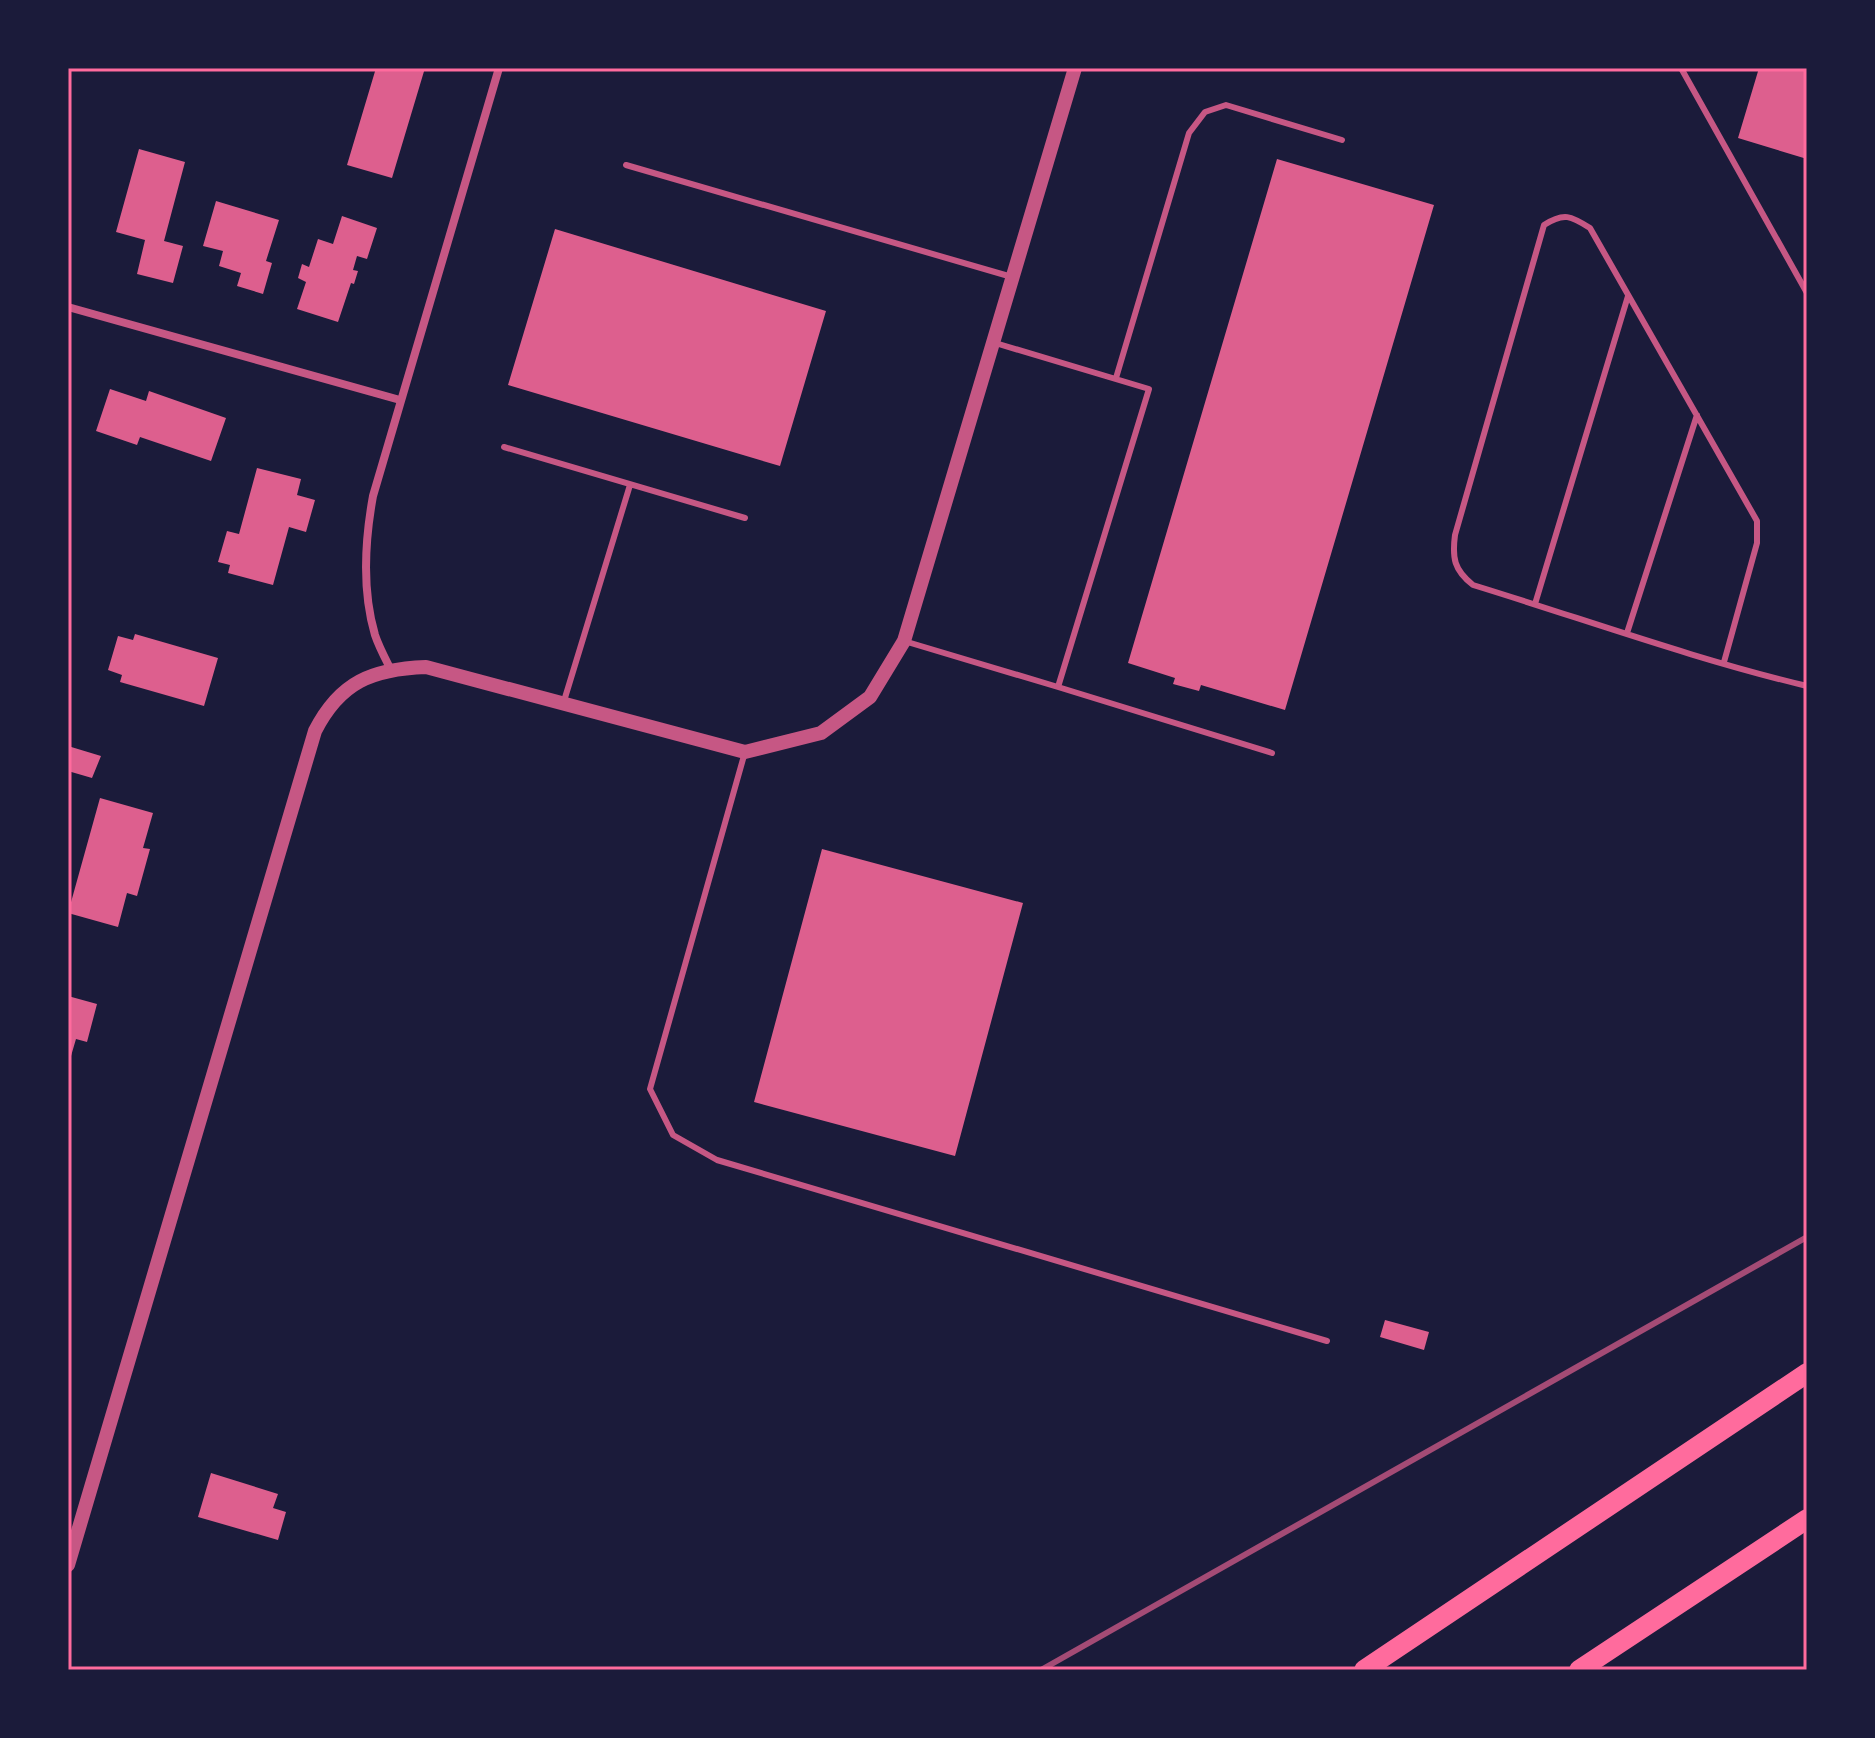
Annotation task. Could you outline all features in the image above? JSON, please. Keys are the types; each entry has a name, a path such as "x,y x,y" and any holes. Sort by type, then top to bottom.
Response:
{"main road":[{"path":"1364,1670 1807,1373"},
{"path":"1579,1670 1807,1519"}],"street":[{"path":"391,670 371,617 367,577 368,528 376,481 499,68"},
{"path":"68,1565 315,731 331,703 367,676 426,667 745,752 821,733 870,697 904,641 1075,68"},
{"path":"68,307 400,400"}],"lane":[{"path":"1681,68 1807,293"},
{"path":"1116,378 1189,133 1205,112 1226,105 1342,140"},
{"path":"626,165 1012,277"},
{"path":"1724,662 1757,543 1757,521 1590,228 1573,218 1558,216 1544,225 1455,535 1452,556 1458,573 1473,585 1627,633 1724,662 1807,686"},
{"path":"1535,604 1628,296"},
{"path":"992,342 1149,389 1058,687"},
{"path":"1627,633 1697,415"},
{"path":"504,447 745,518"},
{"path":"563,705 630,485"},
{"path":"904,641 1272,753"},
{"path":"745,752 650,1089 673,1135 717,1160 1327,1341"}],"building":[{"path":"376,68 425,68 392,178 347,165"},
{"path":"1759,68 1807,68 1807,159 1738,138"},
{"path":"139,149 185,162 164,241 183,246 173,283 137,274 145,240 116,232"},
{"path":"1277,159 1434,205 1285,710 1201,685 1199,691 1173,684 1175,678 1128,663"},
{"path":"216,201 279,220 266,261 272,263 263,294 237,286 241,273 219,266 223,251 203,246"},
{"path":"342,216 377,228 367,259 357,256 353,270 358,271 338,322 297,309 306,282 298,278 302,264 309,267 318,239 333,244"},
{"path":"555,229 826,311 780,466 508,385"},
{"path":"110,389 146,401 149,391 226,418 211,461 140,437 137,445 96,431"},
{"path":"257,468 301,479 297,495 315,500 306,532 289,527 273,585 228,573 230,565 218,562 227,531 239,534"},
{"path":"135,634 218,658 204,706 120,682 122,675 108,670 118,636 133,640"},
{"path":"68,746 101,756 92,778 68,771"},
{"path":"100,798 153,813 143,848 150,849 137,896 127,893 118,927 68,913"},
{"path":"822,849 1023,903 955,1156 754,1102"},
{"path":"68,996 97,1004 87,1042 76,1039 71,1056 68,1055"},
{"path":"1385,1320 1429,1332 1424,1350 1380,1337"},
{"path":"211,1473 278,1494 273,1508 286,1512 278,1540 198,1517"}],"railway":[{"path":"1041,1670 1807,1237"}]}
